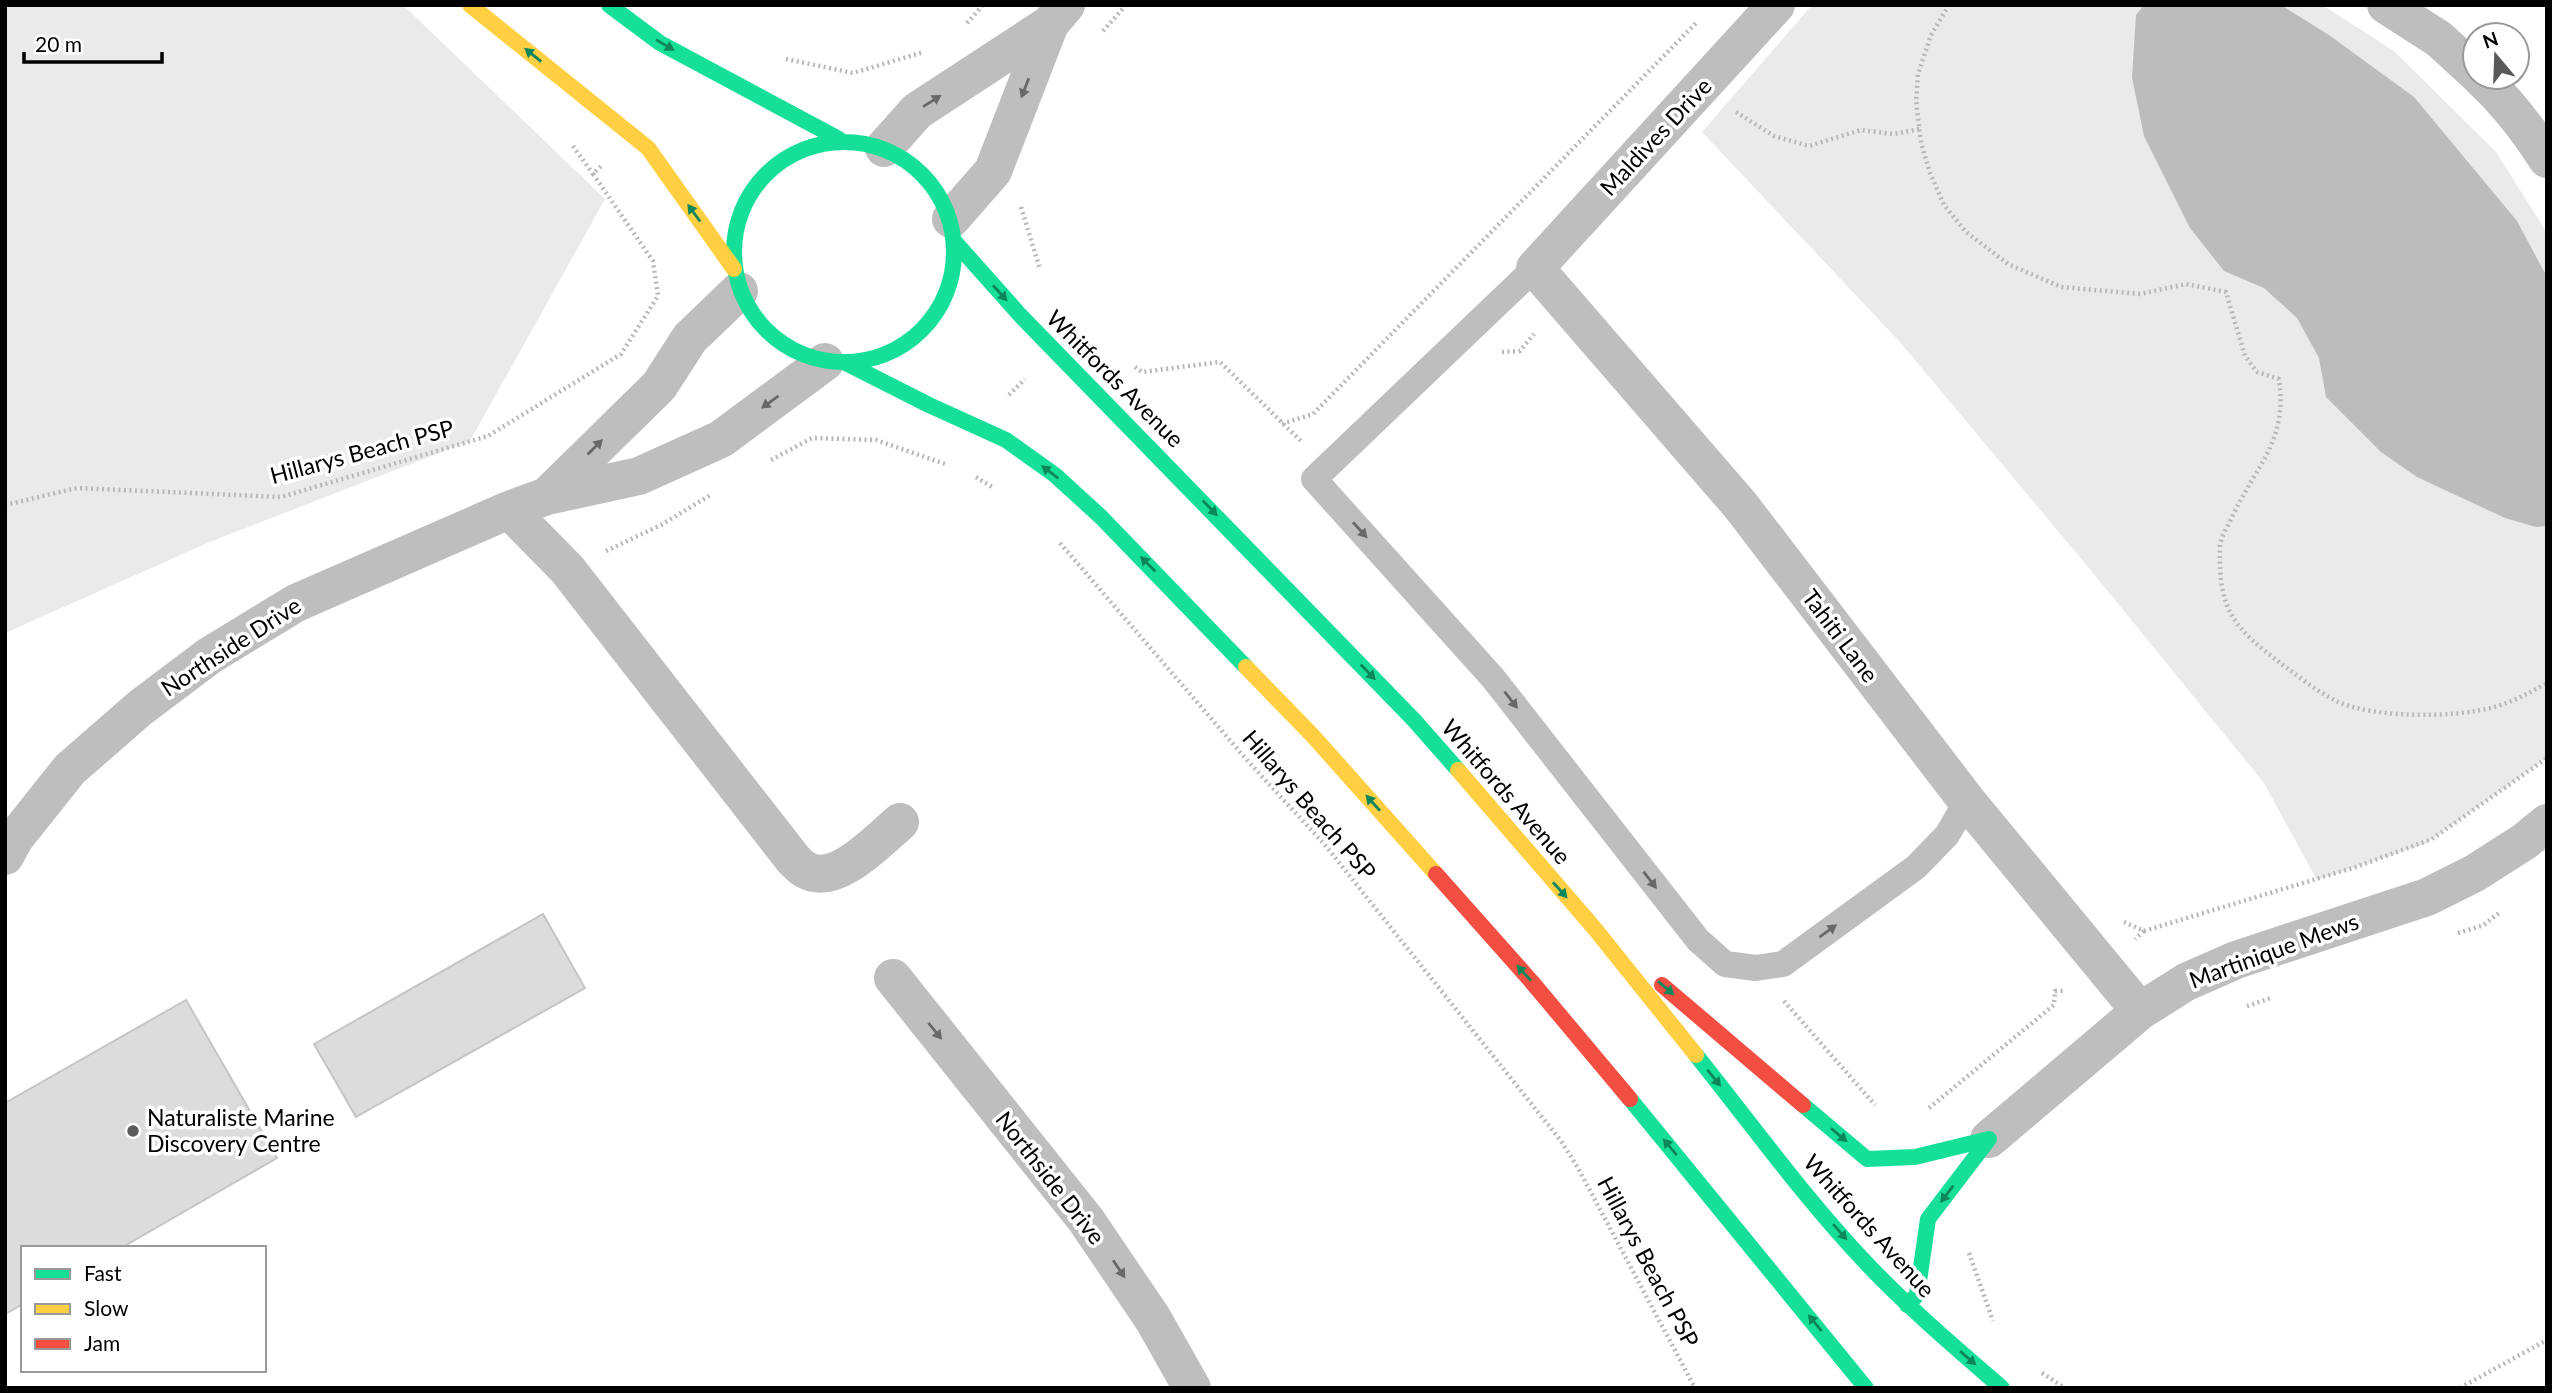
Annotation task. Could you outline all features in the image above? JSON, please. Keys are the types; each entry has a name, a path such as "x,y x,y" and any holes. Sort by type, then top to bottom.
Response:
{"main road":[{"path":"470,5 648,148 737,280 759,325 789,349 836,362 1006,440 1055,475 1101,517 1313,736 1531,981 1684,1163 1866,1388"},
{"path":"609,5 660,43 839,139 884,148 913,165 936,189 953,231 952,279 938,312 913,339 882,356 836,362"},
{"path":"737,280 734,234 745,201 766,173 795,152 839,139"},
{"name":"Whitfords Avenue","path":"953,231 1055,351 1414,720 1595,929 1866,1263 1907,1305 2002,1388"},
{"path":"1595,929 1867,1159 1897,1161 1934,1156 1989,1139"},
{"path":"1907,1305 1917,1295 1928,1219 1989,1139"}],"street":[{"name":"Maldives Drive","path":"1535,268 1776,5"},
{"path":"2386,5 2439,39 2461,59"},
{"path":"884,148 917,111 1058,15"},
{"path":"953,231 993,171 1058,15"},
{"path":"2496,91 2534,138 2547,159"},
{"name":"Tahiti Lane","path":"1535,268 1741,506 1966,801 2140,1011"},
{"name":"Northside Drive","path":"547,496 659,386 690,338 737,280"},
{"name":"Northside Drive","path":"5,856 15,838 70,769 140,708 209,656 296,603 509,510 547,496 639,476 721,439 836,362"},
{"path":"509,510 567,569 793,859 807,872 824,872 850,865 900,822"},
{"name":"Martinique Mews","path":"1989,1139 2140,1011 2186,982 2236,960 2427,897 2475,873 2525,841 2547,823"},
{"name":"Northside Drive","path":"893,978 1086,1220 1153,1319 1192,1388"}],"lane":[{"path":"1535,268 1314,480 1493,678 1698,940 1725,964 1756,968 1783,964 1916,867 1947,835 1966,801"}],"path":[{"path":"1949,5 1931,35 1918,74 1916,101 1924,153 1944,205 1966,232 2008,264 2062,286 2140,293 2186,284 2226,292 2245,356 2257,372 2279,379 2282,400 2270,451 2240,500 2220,542 2221,591 2230,615 2253,642 2340,703 2381,714 2436,714 2491,708 2520,698 2547,683"},
{"path":"1282,424 1312,414 1704,15"},
{"path":"780,58 853,73 936,49"},
{"path":"1665,55 1726,106 1774,135 1809,146 1861,130 1893,134 1920,129"},
{"path":"962,470 999,404 1055,351"},
{"name":"Hillarys Beach PSP","path":"5,505 77,488 281,497 488,436 621,354"},
{"path":"770,460 812,438 876,440 962,470 993,488"},
{"path":"618,545 716,492"},
{"name":"Hillarys Beach PSP","path":"1052,533 1237,749 1325,845 1561,1142 1578,1168 1695,1388"},
{"path":"2144,931 2356,867 2432,839 2547,758"},
{"path":"2446,938 2484,925 2505,908"},
{"path":"2242,1008 2280,995"},
{"path":"1968,1248 1993,1322"},
{"path":"2460,1388 2547,1340"},
{"path":"2034,1367 2065,1388"}],"shaded area":[{"path":"5,5 403,5 605,199 470,441 212,541 5,633"},
{"path":"1812,5 2322,5 2394,51 2496,152 2547,233 2547,758 2425,844 2317,880 2264,783 2089,568 1899,341 1702,132"},
{"path":"2144,5 2281,5 2329,35 2414,97 2517,221 2547,277 2547,526 2536,527 2505,518 2417,477 2381,452 2326,397 2319,358 2297,318 2264,288 2224,271 2190,228 2144,136 2132,78 2136,15"}],"building":[{"path":"543,914 585,988 356,1117 314,1044"},
{"name":"Naturaliste Marine Discovery Centre","path":"186,1000 277,1158 124,1246 21,1246 21,1305 5,1314 5,1103"}],"traffic: fast":[{"path":"609,5 660,43 839,139"},
{"path":"855,142 886,150 905,160 922,174 936,191 946,210 952,230 954,252 952,274 946,294 936,313 922,330 905,344 876,358 833,362 812,358 792,349 774,337 759,322 738,284 734,241 738,220 747,200 759,182 774,167 812,146 855,142"},
{"path":"955,242 1019,314 1414,720 1458,770"},
{"path":"846,363 1006,440 1055,475 1101,517 1246,667"},
{"path":"1696,1055 1845,1240 1900,1297 2002,1388"},
{"path":"1630,1099 1866,1388"},
{"path":"1803,1105 1867,1159 1915,1157 1989,1139"},
{"path":"1907,1305 1917,1295 1928,1219 1989,1139"}],"traffic: slow":[{"path":"470,5 648,148 734,269"},
{"path":"1246,667 1313,736 1436,874"},
{"path":"1458,770 1595,929 1696,1055"}],"traffic: jam":[{"path":"1436,874 1630,1099"},
{"path":"1662,985 1803,1105"}],"place":[{"name":"Naturaliste Marine Discovery Centre","path":"133,1131"}]}
